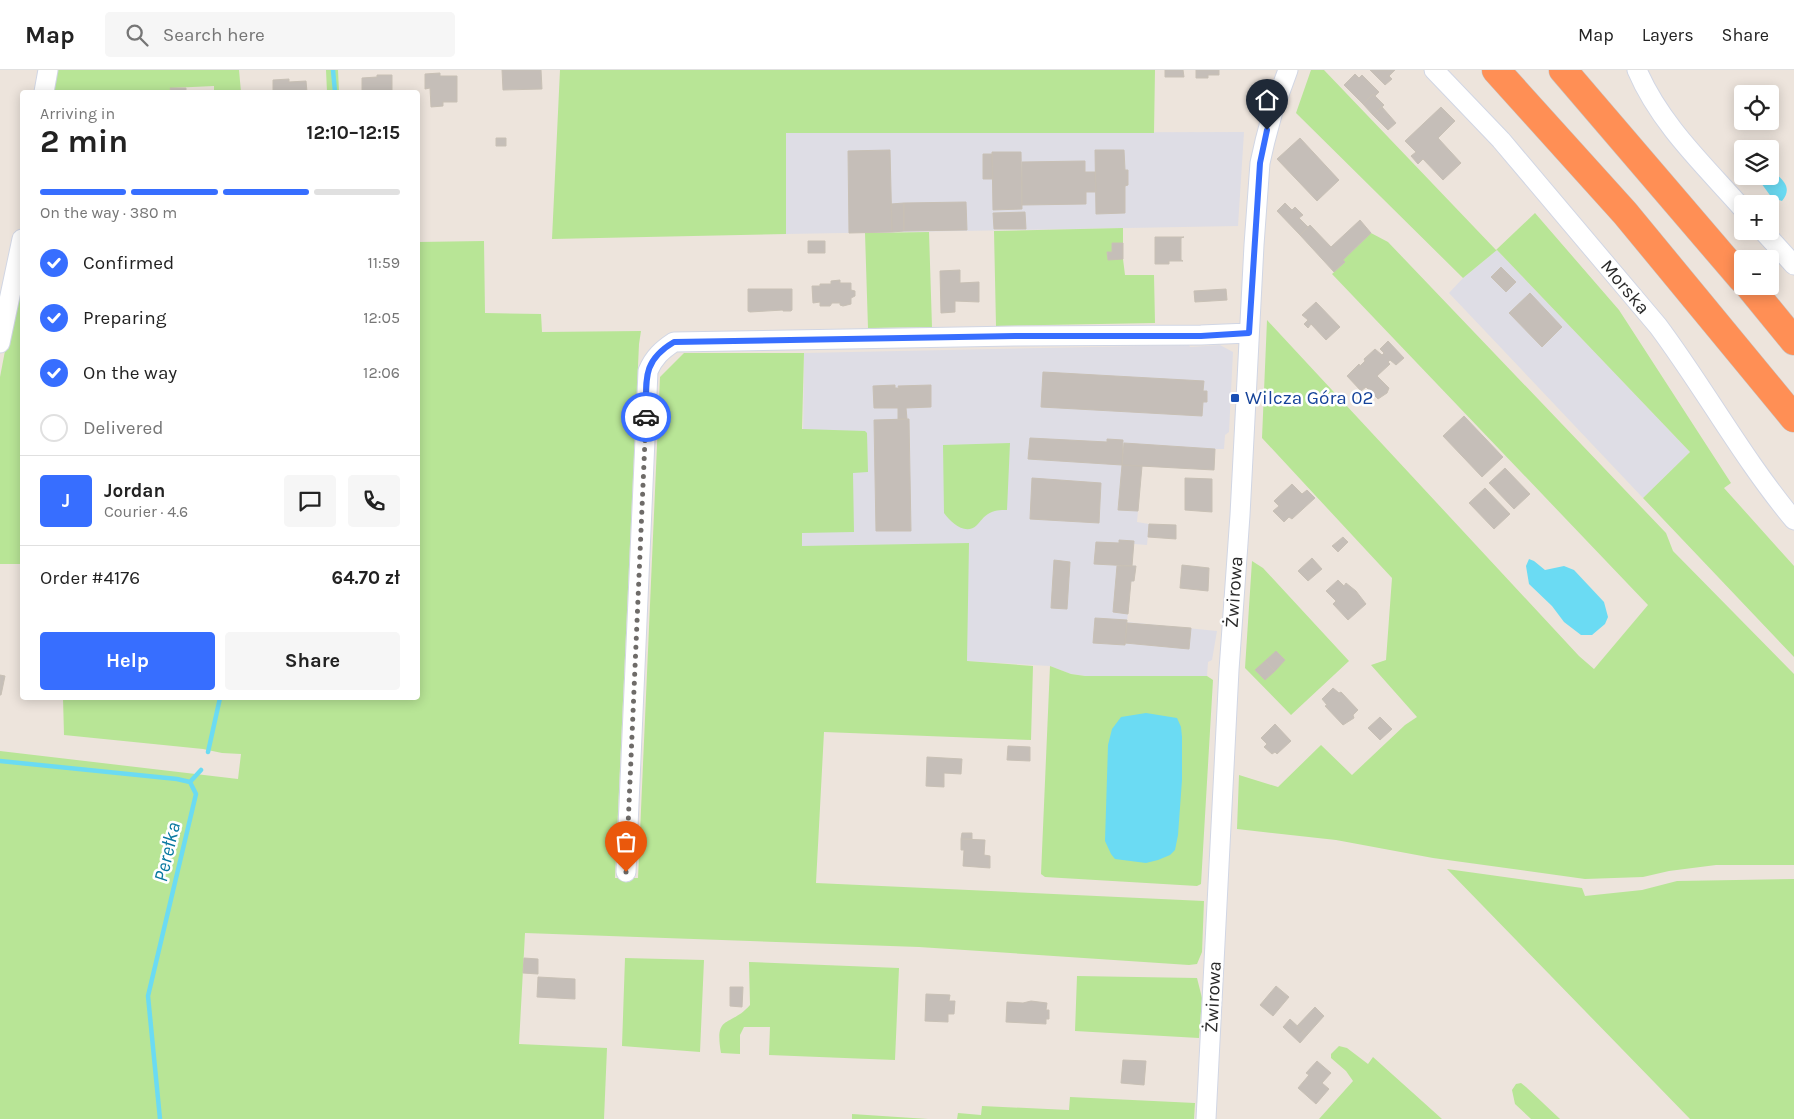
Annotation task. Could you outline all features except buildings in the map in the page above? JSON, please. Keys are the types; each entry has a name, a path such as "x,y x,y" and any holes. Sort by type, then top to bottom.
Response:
{"highway":[{"path":"1496,70 1625,213 1794,418"},
{"path":"1563,70 1734,270"},
{"path":"1756,295 1794,341"}],"street":[{"path":"44,90 48,70"},
{"name":"Żwirowa","path":"1206,1119 1229,670 1240,516 1260,163 1273,111 1288,70"},
{"name":"Morska","path":"1434,70 1501,140 1658,326 1691,372 1750,463 1794,520"},
{"path":"1636,70 1649,96 1666,120 1734,199"},
{"path":"1771,240 1794,265"},
{"path":"0,343 20,248"},
{"path":"626,872 648,370 652,360 662,350 674,342 1015,336 1201,336 1249,333"}],"shaded area":[{"path":"1244,132 1238,226 786,234 785,133"},
{"path":"1497,250 1690,452 1643,498 1449,293 1463,278"},
{"path":"1189,345 1190,347 1220,345 1233,352 1229,432 1225,435 1224,449 1215,449 1214,470 1142,466 1137,522 1149,524 1147,545 1134,544 1132,565 1136,566 1134,581 1131,582 1127,622 1217,631 1212,660 1208,662 1207,676 1085,676 1071,674 1050,666 967,661 802,546 804,353"}],"green space":[{"path":"54,70 239,70 241,90 214,90 214,86 171,88 171,90 50,90"},
{"path":"326,70 338,70 339,90 327,90"},
{"path":"560,70 1155,70 1154,133 786,133 786,234 552,239"},
{"path":"1311,70 1324,70 1496,250 1535,213 1619,310 1731,483 1724,488 1794,566 1794,657 1643,498 1690,452 1497,250 1463,278 1296,113"},
{"path":"1123,228 1123,243 1112,243 1112,252 1107,252 1108,259 1123,259 1125,275 1154,275 1155,323 996,326 994,231"},
{"path":"929,232 932,327 868,328 865,233"},
{"path":"1371,233 1388,242 1666,533 1673,551 1794,674 1794,865 1716,865 1669,871 1643,877 1585,879 1433,858 1336,840 1237,829 1239,775 1278,787 1321,745 1352,775 1405,725 1417,717 1371,665 1386,660 1392,578 1262,438 1267,320 1579,656 1594,669 1648,605 1332,274 1345,262 1343,260"},
{"path":"484,241 485,313 541,314 542,332 641,331 615,878 638,878 660,377 684,353 804,353 802,429 865,431 867,433 868,472 853,473 854,532 802,533 802,546 969,543 967,661 1033,666 1031,740 824,732 816,883 1204,901 1202,952 1197,964 919,947 525,933 519,1044 607,1048 604,1119 0,1119 0,751 238,779 241,754 64,735 63,700 420,700 420,242"},
{"path":"20,272 20,564 0,564 0,377"},
{"path":"1010,443 1007,510 997,510 990,513 973,528 964,529 959,527 944,513 943,445"},
{"path":"1252,561 1263,568 1349,661 1291,715 1245,668"},
{"path":"1050,666 1071,674 1085,676 1207,676 1213,680 1201,884 1197,886 1045,877 1041,874"},
{"path":"1447,869 1582,888 1585,896 1642,890 1677,881 1794,879 1794,1119 1690,1119"},
{"path":"625,958 704,960 700,1052 622,1046"},
{"path":"749,962 899,968 895,1060 769,1055 770,1027 744,1027 740,1035 740,1054 721,1053 719,1040 722,1026 750,1005"},
{"path":"1077,976 1197,978 1202,998 1199,1038 1075,1031"},
{"path":"1339,1046 1347,1048 1368,1064 1373,1057 1442,1119 1319,1119 1353,1081 1346,1071 1331,1058 1331,1054"},
{"path":"1521,1083 1560,1119 1531,1119 1515,1104 1512,1090 1516,1084"},
{"path":"1070,1097 1195,1103 1194,1119 957,1119 958,1113 981,1115 982,1106 1069,1110"},
{"path":"852,1114 928,1119 852,1119"}],"water":[{"path":"1779,176 1785,183 1787,191 1785,196 1782,201 1779,200 1779,195 1770,195 1763,185 1779,185"},
{"path":"1529,559 1545,570 1564,566 1574,570 1604,602 1608,617 1605,624 1592,635 1581,635 1564,622 1552,606 1529,584 1526,566"},
{"path":"1146,713 1177,718 1181,727 1182,737 1182,780 1175,850 1170,855 1146,863 1115,859 1105,841 1108,745 1112,729 1121,717"}],"waterway":[{"path":"333,70 335,90"},
{"path":"208,752 220,700"},
{"name":"Perełka","path":"0,761 177,779 190,782 196,794 148,996 160,1119"},
{"path":"190,782 201,770"}],"way so far":[{"path":"626,872 646,417"}],"place":[{"name":"Wilcza Góra 02","path":"1235,398"}],"route":[{"path":"646,417 648,370 652,360 674,342 1015,336 1201,336 1249,333 1260,163 1267,130"}]}
